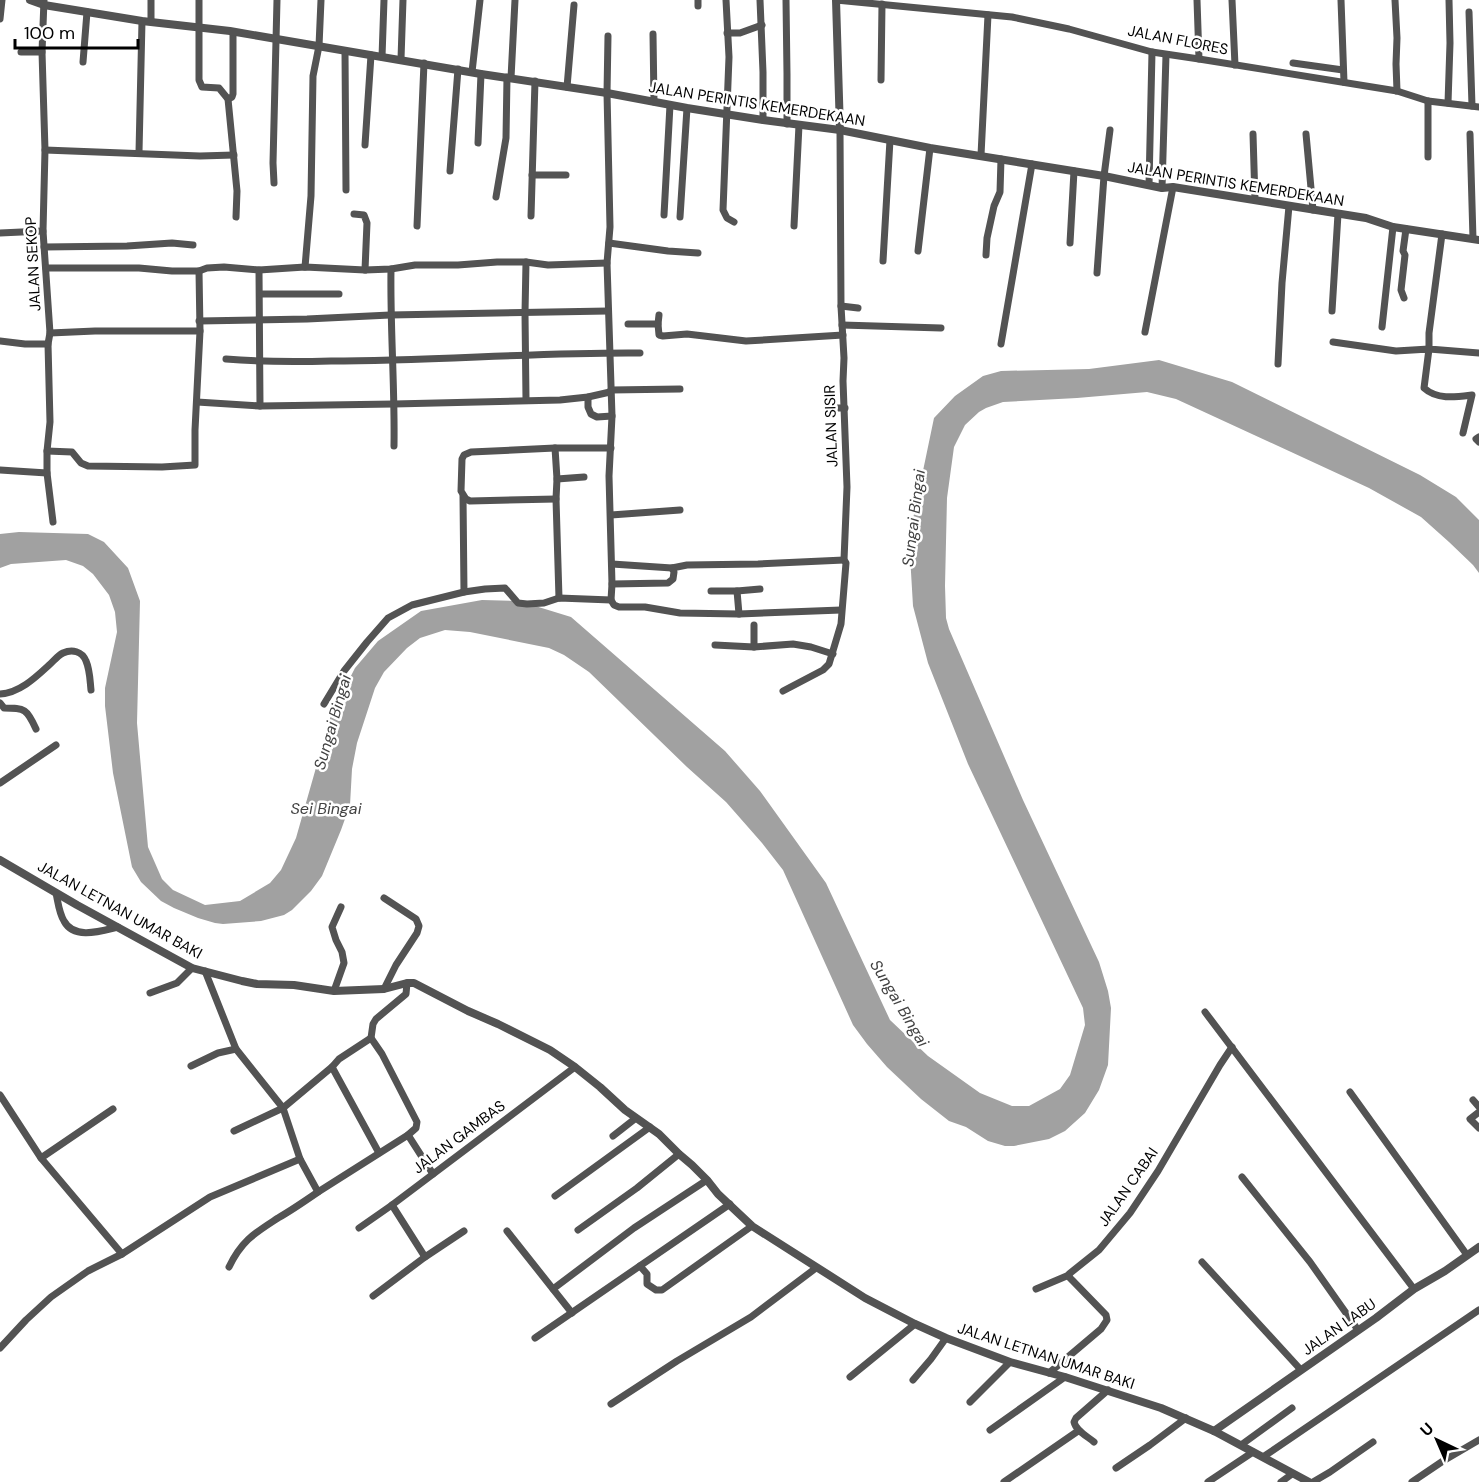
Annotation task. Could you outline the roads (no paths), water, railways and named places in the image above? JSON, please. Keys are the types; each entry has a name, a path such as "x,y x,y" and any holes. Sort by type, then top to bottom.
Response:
{"street":[{"path":"0,19 2,0"},
{"name":"JALAN PERINTIS KEMERDEKAAN","path":"30,0 87,12 233,32 687,108 840,130 1162,188 1173,187 1366,218 1393,227 1476,240"},
{"path":"139,153 147,21 151,0"},
{"path":"199,0 200,84 202,87 219,88 228,99 237,191 236,218"},
{"path":"274,183 277,0"},
{"path":"305,267 311,196 313,76 319,46 321,0"},
{"path":"382,57 384,0"},
{"path":"401,59 403,0"},
{"path":"478,143 476,73 480,0"},
{"path":"496,197 506,138 515,0"},
{"path":"726,0 729,57 723,210 727,218 734,222"},
{"path":"760,0 763,120"},
{"path":"786,0 787,124"},
{"path":"836,0 840,130"},
{"name":"JALAN FLORES","path":"836,0 1012,17 1069,29 1166,55 1344,82 1397,91 1428,100 1475,107"},
{"path":"1197,0 1199,59"},
{"path":"1232,0 1235,65"},
{"path":"1341,0 1344,82"},
{"path":"1395,0 1397,91"},
{"path":"1448,103 1449,0"},
{"name":"JALAN SEKOP","path":"44,2 43,231 50,333 48,344 50,422 47,473 53,522"},
{"path":"880,80 882,4"},
{"path":"567,87 574,5"},
{"path":"83,62 87,12"},
{"path":"1469,12 1475,107"},
{"path":"981,155 988,15"},
{"path":"727,33 740,33 762,25"},
{"path":"228,99 233,94 233,32"},
{"path":"653,34 654,102"},
{"path":"608,36 610,227 607,263 612,416 609,476 611,600 619,607 645,607 680,613 739,614 841,610"},
{"path":"345,51 346,190"},
{"path":"21,52 42,52"},
{"path":"1149,185 1152,52"},
{"path":"365,144 371,55"},
{"path":"1162,188 1166,55"},
{"path":"417,226 424,63"},
{"path":"1293,63 1343,70"},
{"path":"450,171 458,69"},
{"path":"531,216 535,81"},
{"path":"1428,100 1428,157"},
{"path":"664,215 670,105"},
{"path":"680,218 687,108"},
{"path":"794,226 799,125"},
{"name":"JALAN SISIR","path":"783,691 823,670 829,664 841,624 846,563 844,560 847,487 841,306 840,130"},
{"path":"1097,273 1104,176 1110,130"},
{"path":"1253,134 1255,201"},
{"path":"1306,134 1313,210"},
{"path":"1470,134 1476,240"},
{"path":"883,261 890,140"},
{"path":"918,251 930,148"},
{"path":"45,150 200,156 234,155"},
{"path":"986,255 994,206 1000,192 1001,159"},
{"path":"1001,344 1032,164"},
{"path":"1070,243 1074,171"},
{"path":"532,175 566,175"},
{"path":"1145,332 1173,187"},
{"path":"1278,364 1289,206"},
{"path":"354,214 364,215 366,219 365,270"},
{"path":"1332,311 1338,214"},
{"path":"1382,327 1393,227"},
{"path":"1404,298 1401,290 1406,229"},
{"path":"0,233 43,231"},
{"path":"1442,234 1424,388 1431,393 1449,398 1475,394 1463,433"},
{"path":"44,246 127,246 172,243 193,245"},
{"path":"609,243 698,253"},
{"path":"46,268 139,267 199,271 224,267 259,270 305,267 365,270 416,265 497,262 548,265 607,263"},
{"path":"526,262 526,400"},
{"path":"391,269 394,446"},
{"path":"259,270 260,406"},
{"path":"47,451 72,452 81,463 88,466 195,465 200,331 199,271"},
{"path":"260,294 339,294"},
{"path":"841,306 858,308"},
{"path":"199,321 608,311"},
{"path":"659,315 659,335 663,336 687,334 746,341 843,335"},
{"path":"628,324 658,324"},
{"path":"842,325 941,328"},
{"path":"50,333 200,331"},
{"path":"0,341 48,344"},
{"path":"1333,342 1396,351 1429,349 1479,353"},
{"path":"226,360 392,361 640,353"},
{"path":"197,402 260,406 560,400 588,397 611,391 680,389"},
{"path":"588,397 591,414 597,417 612,416"},
{"path":"826,408 845,408"},
{"path":"1479,437 1476,439 1479,442"},
{"path":"464,592 463,496 461,491 462,459 467,453 555,448 611,448"},
{"path":"555,448 560,598"},
{"path":"0,470 47,473"},
{"path":"557,479 584,477"},
{"path":"463,496 470,501 556,499"},
{"path":"611,515 680,510"},
{"path":"612,564 672,568 687,565 844,560"},
{"path":"612,584 668,583 673,579 672,568"},
{"path":"324,704 344,671 388,618 412,605 464,592 505,588 518,603 544,603 560,598 611,600"},
{"path":"711,591 760,589"},
{"path":"737,591 739,614"},
{"path":"754,625 754,647"},
{"path":"715,645 754,647 793,644 833,654"},
{"path":"0,694 12,692 26,684 60,655 71,651 81,654 87,663 92,690"},
{"path":"0,703 4,708 19,708 25,711 36,729"},
{"path":"0,783 56,745"},
{"name":"JALAN LETNAN UMAR BAKI","path":"0,860 192,968 258,984 294,985 334,991 384,989 414,982 549,1050 575,1067 650,1127 692,1165 752,1226 865,1298 946,1338 1010,1362 1108,1390 1186,1418 1311,1482"},
{"path":"56,892 64,921 76,932 84,933 118,927"},
{"path":"384,898 416,919 419,926 384,989"},
{"path":"334,991 344,963 332,927 341,907"},
{"path":"150,993 177,982 192,968"},
{"path":"205,971 236,1049 283,1108 300,1159 318,1192"},
{"path":"229,1267 243,1244 254,1233 416,1128 417,1122 382,1053 371,1038 372,1024 406,994 407,982"},
{"path":"1205,1012 1414,1289"},
{"path":"234,1131 283,1108 339,1059 371,1038"},
{"name":"JALAN CABAI","path":"1036,1288 1069,1275 1099,1250 1130,1213 1158,1171 1232,1047"},
{"path":"191,1066 218,1053 236,1049"},
{"path":"332,1067 379,1153"},
{"name":"JALAN GAMBAS","path":"359,1228 575,1067"},
{"path":"1350,1092 1467,1255"},
{"path":"0,1095 41,1158 122,1254"},
{"path":"1473,1101 1479,1107"},
{"path":"41,1158 113,1109"},
{"path":"1479,1112 1470,1119 1479,1128"},
{"path":"613,1136 636,1118"},
{"path":"555,1196 650,1127"},
{"path":"408,1135 433,1174"},
{"path":"578,1230 637,1188 679,1154"},
{"path":"0,1348 51,1298 88,1271 122,1254 210,1197 300,1159"},
{"path":"1242,1177 1310,1262 1358,1330"},
{"path":"553,1289 634,1228 707,1180"},
{"path":"535,1338 730,1204"},
{"path":"392,1205 425,1257"},
{"path":"640,1266 647,1275 647,1284 656,1290 662,1290 752,1226"},
{"path":"507,1230 572,1313"},
{"path":"373,1296 464,1231"},
{"name":"JALAN LABU","path":"1214,1431 1414,1289 1479,1247"},
{"path":"1202,1262 1301,1370"},
{"path":"610,1404 676,1360 751,1317 816,1268"},
{"path":"1048,1373 1101,1329 1107,1320 1106,1315 1069,1275"},
{"path":"1263,1457 1479,1310"},
{"path":"850,1377 915,1324"},
{"path":"913,1380 946,1338"},
{"path":"970,1402 1010,1362"},
{"path":"990,1430 1065,1377"},
{"path":"1094,1442 1078,1431 1074,1425 1075,1419 1108,1390"},
{"path":"1241,1445 1292,1408"},
{"path":"1116,1468 1186,1418"},
{"path":"1004,1482 1078,1431"},
{"path":"1412,1482 1479,1440"},
{"path":"1311,1482 1330,1472 1372,1442"},
{"path":"1208,1482 1252,1452"},
{"path":"1281,1482 1292,1474"}],"water":[{"name":"Sei Bingai","path":"1159,360 1232,382 1420,475 1456,497 1479,520 1479,573 1421,517 1369,488 1176,399 1147,392 1003,402 979,412 965,425 954,447 947,498 946,618 1023,800 1099,962 1111,1008 1108,1065 1099,1090 1085,1113 1065,1131 1049,1139 1014,1146 988,1141 966,1127 949,1121 921,1099 887,1067 853,1025 783,870 762,843 726,802 589,672 549,648 470,632 445,630 420,638 407,648 384,672 375,688 357,743 352,769 350,805 322,876 292,910 284,915 261,921 223,924 198,918 161,901 141,882 132,867 113,773 105,688 117,632 115,612 109,595 93,574 83,566 66,560 11,564 0,568 0,534 19,532 88,534 104,542 128,568 140,601 137,723 148,847 162,879 173,890 205,905 240,901 270,883 281,870 296,838 331,715 355,668 378,641 421,611 482,600 519,601 571,617 725,751 760,791 826,883 890,1020 928,1056 980,1093 1012,1106 1029,1106 1060,1089 1070,1075 1085,1025 1083,1008 968,764 928,663 913,606 909,538 934,418 955,396 983,376 1001,371 1089,369"}],"water label":[{"name":"Sungai Bingai","path":"913,518"},
{"name":"Sungai Bingai","path":"332,722"},
{"name":"Sungai Bingai","path":"900,1003"}]}
